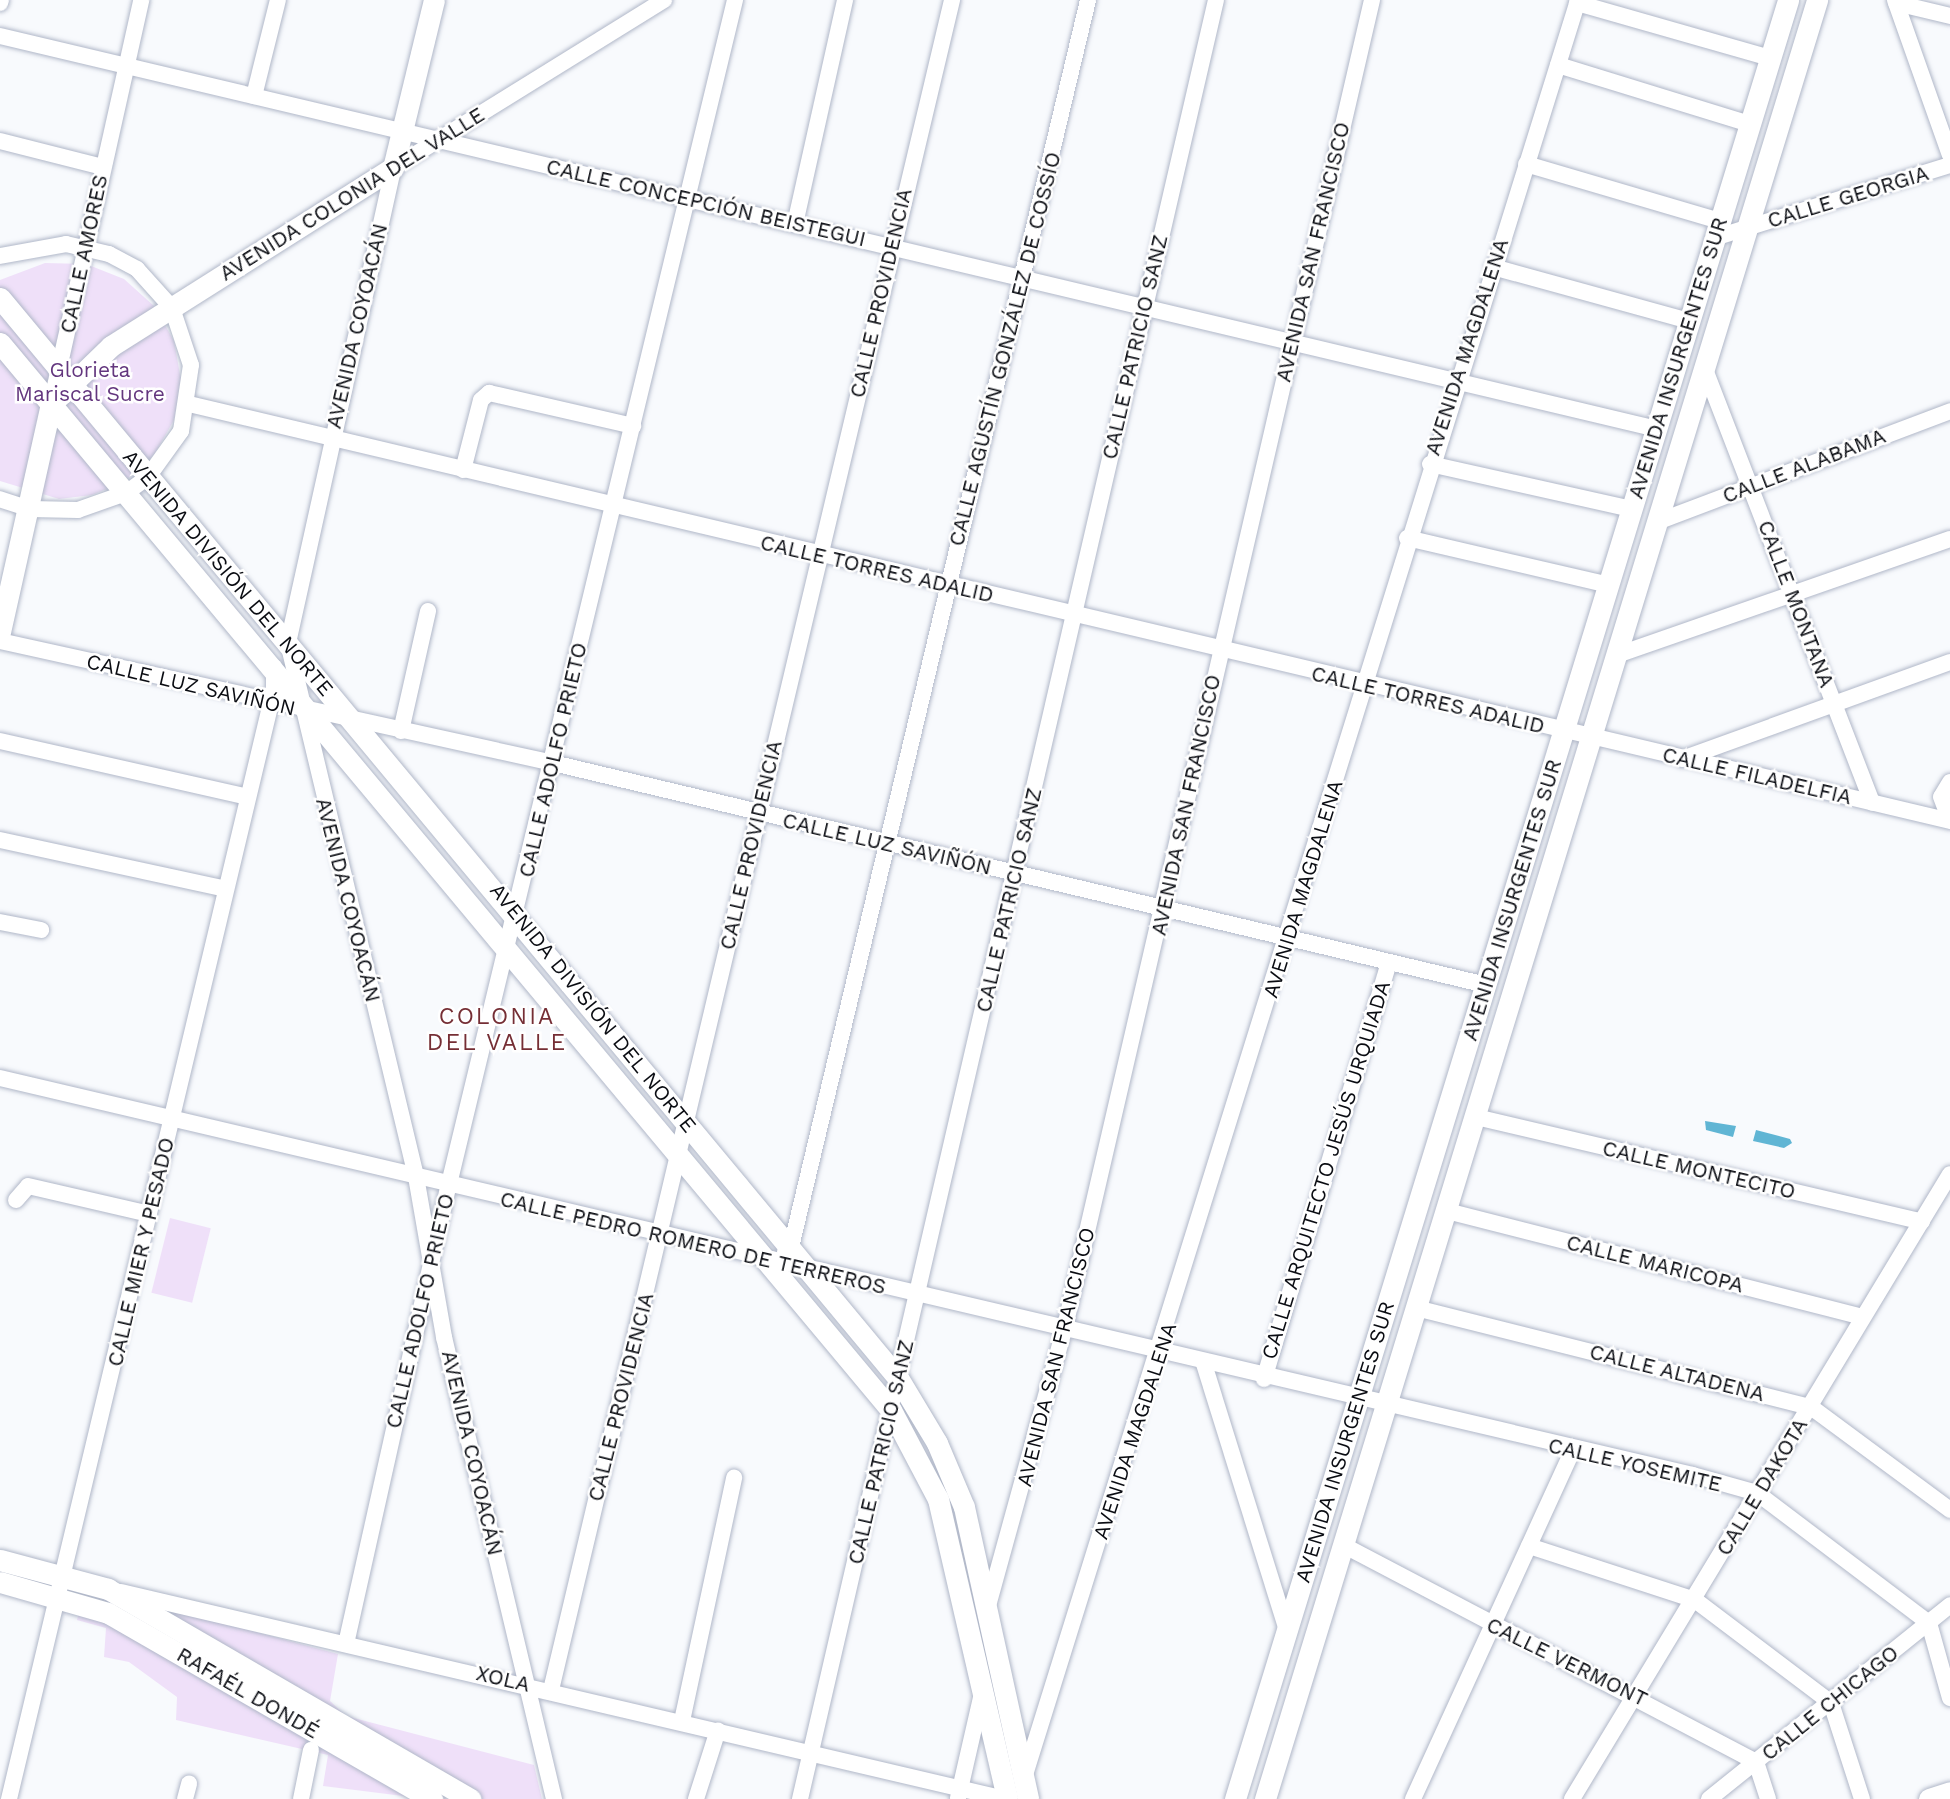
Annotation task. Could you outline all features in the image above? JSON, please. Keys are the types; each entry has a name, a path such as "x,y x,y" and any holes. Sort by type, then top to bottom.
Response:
{"main road":[{"name":"AVENIDA COYOACÁN","path":"393,168 434,0"},
{"name":"AVENIDA INSURGENTES SUR","path":"1235,1799 1788,0"},
{"name":"AVENIDA INSURGENTES SUR","path":"1265,1799 1817,0"},
{"name":"AVENIDA COLONIA DEL VALLE","path":"51,404 64,378 393,168"},
{"name":"AVENIDA DIVISIÓN DEL NORTE","path":"0,298 351,721 517,913 898,1378 951,1473 988,1606 1028,1799"},
{"name":"AVENIDA DIVISIÓN DEL NORTE","path":"0,344 274,666 303,705 506,951 772,1262 891,1410 938,1499 1006,1799"},
{"path":"0,632 30,509 51,404"},
{"name":"XOLA","path":"0,1560 63,1586"},
{"name":"XOLA","path":"0,1582 108,1589"},
{"name":"RAFAÉL DONDÉ","path":"63,1586 432,1799"},
{"name":"RAFAÉL DONDÉ","path":"108,1589 470,1799"},
{"path":"1929,1799 1950,1792"}],"street":[{"name":"CALLE AMORES","path":"64,378 85,246 141,0"},
{"path":"254,96 278,0"},
{"name":"AVENIDA COLONIA DEL VALLE","path":"393,168 664,0"},
{"name":"CALLE ADOLFO PRIETO","path":"346,1644 449,1184 517,913 735,0"},
{"path":"795,224 845,0"},
{"name":"CALLE PROVIDENCIA","path":"551,1690 661,1236 891,247 952,0"},
{"name":"CALLE AGUSTÍN GONZÁLEZ DE COSSÍO","path":"791,1247 947,586 1024,278 1088,0"},
{"name":"CALLE PATRICIO SANZ","path":"800,1799 1016,875 1143,307 1216,0"},
{"name":"AVENIDA SAN FRANCISCO","path":"988,1606 1064,1331 1372,0"},
{"path":"1578,2 1770,58"},
{"name":"AVENIDA MAGDALENA","path":"1024,1778 1161,1354 1407,538 1578,2"},
{"path":"1896,2 1950,16"},
{"path":"1896,2 1950,155"},
{"name":"CALLE CONCEPCIÓN BEISTEGUI","path":"0,36 1657,429"},
{"path":"1558,65 1750,124"},
{"path":"0,141 103,167"},
{"path":"1526,163 1717,229"},
{"name":"CALLE GEORGIA","path":"1717,229 1746,229 1950,165"},
{"name":"AVENIDA COYOACÁN","path":"393,168 331,438 288,643 416,1176 433,1261 444,1337 554,1799"},
{"path":"0,256 30,246 85,246 137,269 172,308 191,365 189,404 167,455 148,477 126,493 78,510 30,509 0,499"},
{"path":"1493,267 1689,321"},
{"name":"CALLE MONTANA","path":"1704,367 1872,803"},
{"path":"463,470 481,400 489,393 633,426"},
{"name":"CALLE TORRES ADALID","path":"189,404 1564,732"},
{"name":"CALLE ALABAMA","path":"1657,522 1950,411"},
{"path":"1430,464 1632,509"},
{"path":"1407,538 1609,585"},
{"path":"1617,655 1950,538"},
{"path":"401,730 428,611"},
{"name":"CALLE LUZ SAVIÑÓN","path":"0,641 271,704"},
{"path":"1682,759 1950,662"},
{"name":"CALLE MIER Y PESADO","path":"9,1799 63,1586 271,704 274,666"},
{"path":"271,704 303,705"},
{"name":"CALLE LUZ SAVIÑÓN","path":"303,705 351,721 553,763 1486,985"},
{"name":"CALLE FILADELFIA","path":"1564,732 1950,820"},
{"path":"0,741 248,797"},
{"path":"1950,782 1941,797 1950,820"},
{"path":"0,840 226,889"},
{"path":"0,922 41,930"},
{"name":"CALLE ARQUITECTO JESÚS URQUIADA","path":"1264,1379 1389,962"},
{"name":"CALLE PEDRO ROMERO DE TERREROS","path":"0,1079 1386,1407"},
{"name":"CALLE MONTECITO","path":"1476,1117 1922,1222"},
{"name":"CALLE DAKOTA","path":"1572,1799 1695,1600 1950,1174"},
{"path":"16,1200 28,1186 149,1214"},
{"name":"CALLE MARICOPA","path":"1447,1211 1863,1317"},
{"path":"772,1262 791,1247"},
{"name":"CALLE ALTADENA","path":"1416,1308 1811,1407 1950,1510"},
{"path":"414,1337 426,1331 444,1337"},
{"path":"1204,1364 1287,1631"},
{"name":"CALLE YOSEMITE","path":"1386,1407 1757,1493 1929,1623"},
{"path":"1413,1799 1572,1451"},
{"path":"682,1721 734,1478"},
{"name":"CALLE VERMONT","path":"1343,1545 1491,1625 1637,1695 1756,1762"},
{"path":"1529,1546 1695,1600 1831,1703 1862,1799"},
{"name":"XOLA","path":"108,1589 682,1721 959,1794 1006,1799"},
{"name":"CALLE CHICAGO","path":"1709,1799 1950,1605"},
{"path":"1929,1623 1950,1698"},
{"path":"959,1794 982,1691"},
{"path":"696,1799 718,1730"},
{"path":"301,1799 311,1750"},
{"path":"1756,1762 1768,1799"}],"green space":[{"name":"Glorieta Mariscal Sucre","path":"45,263 86,264 124,279 154,306 174,341 181,380 174,420 154,455 124,482 92,495 59,499 0,481 0,280"},
{"path":"170,1218 211,1228 192,1303 151,1293"},
{"path":"140,1601 338,1654 330,1701 346,1716 534,1765 542,1799 475,1799"},
{"path":"80,1606 427,1799 323,1786 328,1755 176,1720 177,1697 129,1662 104,1657 106,1628 77,1620"}],"water":[{"path":"1705,1121 1736,1126 1733,1137 1706,1130"},
{"path":"1756,1130 1790,1139 1792,1143 1784,1148 1753,1141"}],"district":[{"name":"COLONIA DEL VALLE","path":"497,1030"}]}
